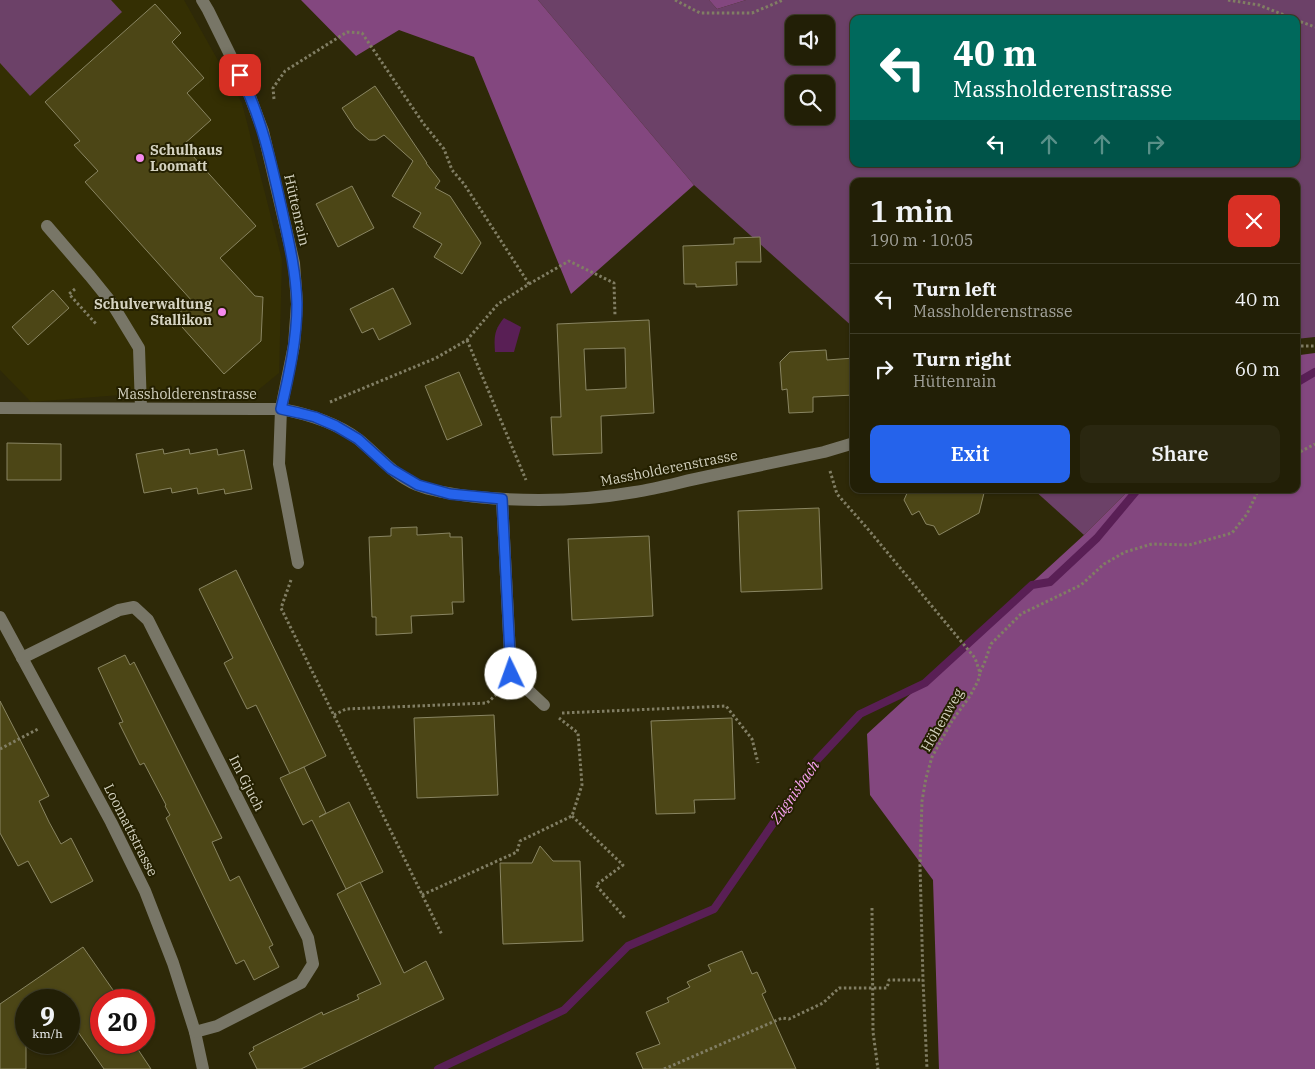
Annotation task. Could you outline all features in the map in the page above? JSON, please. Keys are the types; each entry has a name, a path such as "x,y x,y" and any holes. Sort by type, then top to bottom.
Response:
{"street":[{"name":"Hüttenrain","path":"202,0 248,91 263,131 294,263 296,296 294,345 281,409 279,464 298,563"},
{"path":"47,226 111,302 139,348 141,408"},
{"name":"Massholderenstrasse","path":"0,408 281,409 315,417 336,426 358,439 391,469 418,485 450,494 502,499 584,498 635,492 824,452 850,444"},
{"path":"502,499 511,674 544,705"},
{"name":"Im Gjuch","path":"22,658 119,610 134,608 148,620 308,938 313,964 301,983 217,1026 195,1032"},
{"name":"Loomattstrasse","path":"0,617 111,822 145,891 173,963 195,1032 203,1069"}],"path":[{"path":"675,0 700,13 752,13 784,0"},
{"path":"1228,0 1259,5 1285,15"},
{"path":"1300,21 1315,27"},
{"path":"263,131 274,121 273,88 285,71 347,32 362,33 423,123 444,149 452,170 464,184 529,284"},
{"path":"315,417 324,404 436,358 467,340 498,304 569,262 614,283 615,316"},
{"path":"467,340 534,500"},
{"path":"1300,346 1315,346"},
{"path":"1300,452 1315,444"},
{"name":"Höhenweg","path":"927,1069 920,865 922,801 932,757 952,721 978,681 991,644 1022,614 1081,585 1104,564 1125,552 1152,544 1189,545 1232,533 1247,514 1257,493"},
{"path":"837,494 975,658 980,673"},
{"path":"298,563 281,608 442,935"},
{"path":"334,715 346,709 487,702 515,678"},
{"path":"422,895 517,852 520,841 572,816 582,785 578,733 554,714 726,706 752,739 758,763"},
{"path":"0,750 56,719"},
{"path":"572,816 623,865 596,886 625,918"},
{"path":"872,908 873,1032 878,1069"},
{"path":"664,1069 782,1018 790,1019 823,1003 839,988 887,988 889,980 923,980"}],"shaded area":[{"path":"0,0 184,0 242,103 282,260 279,373 257,391 159,392 31,402 0,370"},
{"path":"0,0 111,0 122,12 30,96 0,63"},
{"path":"301,0 538,0 694,185 571,294 474,57 399,30 356,56"},
{"path":"538,0 709,0 717,9 746,0 1315,0 1315,337 1300,339 1300,178 850,178 850,324 694,185"},
{"path":"709,0 746,0 717,9"},
{"path":"504,318 521,327 514,352 495,352 495,334"},
{"path":"1315,353 1315,1069 939,1069 933,880 870,795 867,734 1084,535 1126,493 1300,493 1300,355"},
{"path":"1037,493 1126,493 1084,535"}],"building":[{"name":"Schulhaus Loomatt","path":"155,4 181,33 172,42 204,78 187,93 211,120 183,145 256,226 220,258 255,296 263,297 261,341 224,374 174,318 192,301 85,182 98,171 74,145 80,141 45,102"},
{"path":"375,86 440,181 435,188 450,196 481,243 462,274 434,257 442,244 413,227 421,213 392,196 413,161 384,135 376,140 369,140 355,128 342,108"},
{"path":"352,186 374,228 338,247 316,204"},
{"path":"760,237 761,262 736,262 737,285 696,287 696,284 684,284 683,246 734,244 734,238"},
{"path":"393,288 411,324 379,340 373,328 362,333 350,309"},
{"path":"53,290 69,308 28,345 12,327"},
{"path":"649,320 654,413 601,416 602,453 553,455 551,417 561,417 557,324","holes":["625,348 626,388 586,390 584,349"]},
{"path":"826,350 827,360 850,358 850,395 813,397 813,412 789,413 787,389 782,390 780,362 790,352"},
{"path":"459,372 482,425 447,440 425,386"},
{"path":"7,443 61,444 61,480 7,480"},
{"path":"163,449 164,454 189,449 190,454 217,449 218,455 244,450 252,489 225,494 224,489 198,494 197,488 172,493 171,488 144,493 136,454"},
{"path":"907,493 984,493 979,513 939,535 934,526 926,524 919,511 912,515 904,500"},
{"path":"819,508 822,589 741,592 738,511"},
{"path":"417,527 417,535 450,533 450,537 462,537 464,602 452,602 453,614 411,616 412,633 376,635 376,617 372,617 369,537 391,536 391,528"},
{"path":"649,536 653,616 572,620 568,539"},
{"path":"236,570 326,756 290,774 256,705 247,709 224,663 233,658 199,589"},
{"path":"125,655 130,665 134,662 222,838 212,842 230,881 239,876 273,945 269,947 279,967 254,980 244,960 236,964 166,818 170,815 166,805 144,763 140,765 119,723 123,722 98,668"},
{"path":"0,701 49,796 39,801 49,822 61,844 71,838 93,881 51,903 28,861 18,866 0,833"},
{"path":"494,715 498,795 417,798 414,718"},
{"path":"732,718 735,799 694,800 695,813 656,814 651,721"},
{"path":"304,767 326,813 319,817 349,802 383,872 346,889 312,820 303,825 280,778"},
{"path":"540,846 553,861 580,861 583,941 503,944 500,863 532,863"},
{"path":"360,882 404,973 426,961 444,999 301,1069 257,1069 249,1053 254,1050 253,1047 322,1012 323,1015 359,999 357,995 381,984 337,894"},
{"path":"83,947 112,989 90,989 90,1049 80,1035 80,989 22,989"},
{"path":"742,951 752,974 757,972 766,992 762,994 796,1069 643,1069 636,1053 660,1044 646,1012 669,1002 667,998 690,987 687,982 711,971 708,965"},
{"path":"15,994 15,1054 26,1054 26,1069 0,1069 0,1004"},
{"path":"94,1054 141,1054 151,1069 104,1069"}],"waterway":[{"name":"Zügnisbach","path":"1300,381 1315,372"},
{"name":"Zügnisbach","path":"438,1069 564,1010 628,946 714,909 817,760 860,714 925,683 1032,585 1050,582 1097,538 1135,493"}],"place":[{"name":"Schulhaus Loomatt","path":"140,158"},
{"name":"Schulverwaltung Stallikon","path":"222,312"}],"route":[{"path":"240,75 263,131 294,263 297,304 294,345 281,409 315,417 336,426 358,439 391,469 418,485 450,494 502,499 511,674"}]}
